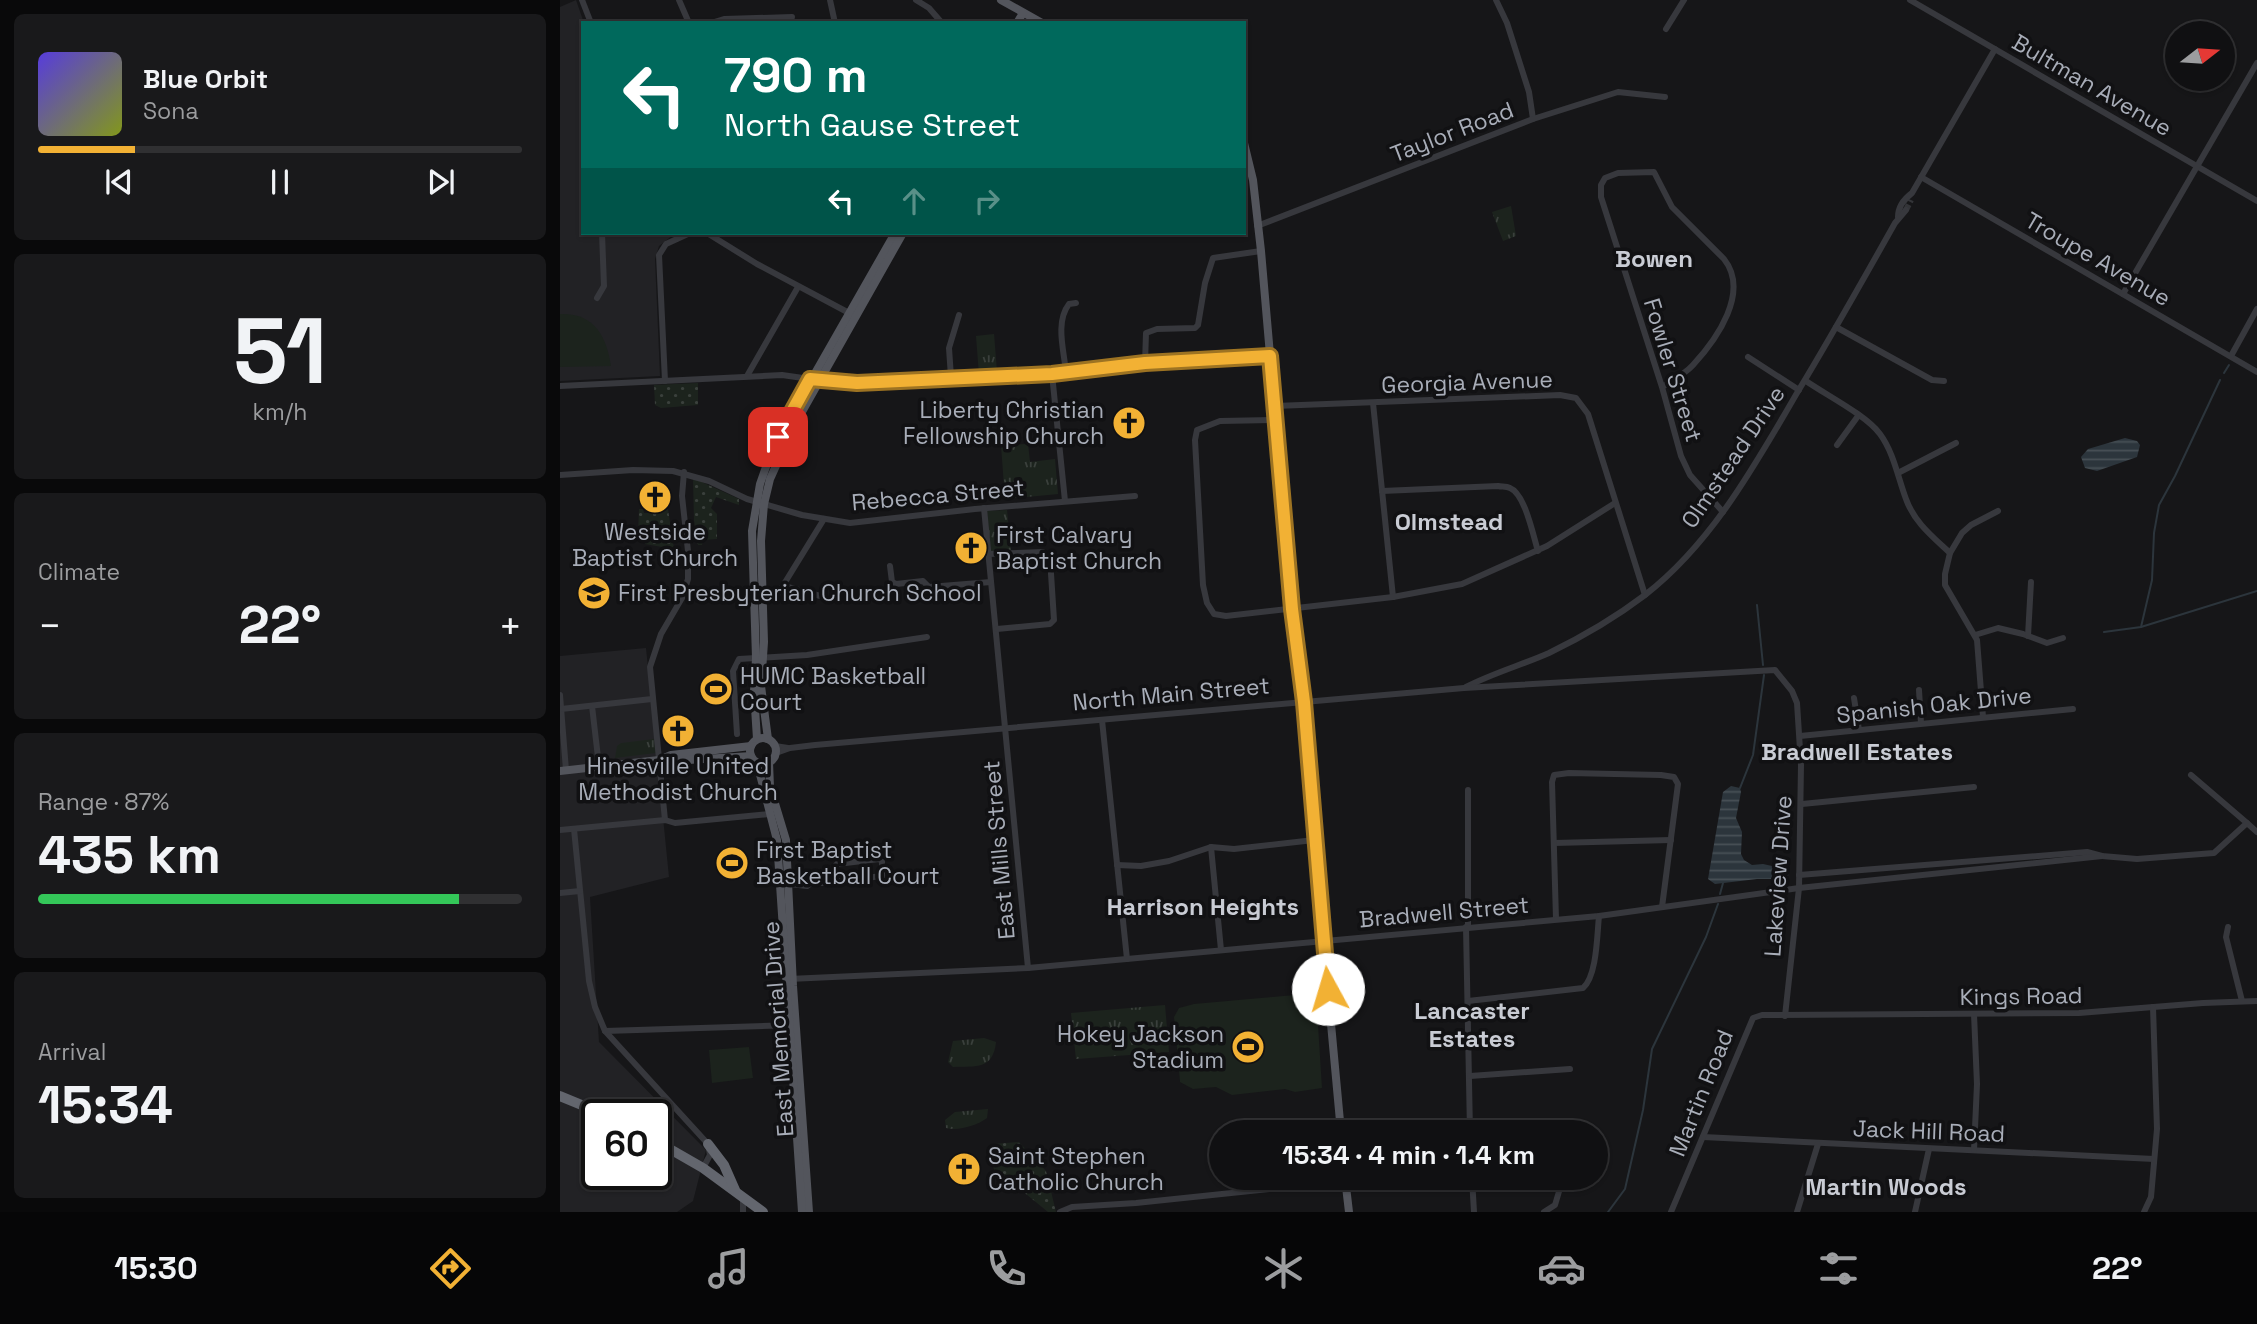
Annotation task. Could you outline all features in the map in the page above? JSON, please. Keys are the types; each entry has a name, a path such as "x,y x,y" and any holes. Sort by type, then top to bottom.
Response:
{"highway":[{"path":"560,1096 581,1105"},
{"path":"708,1144 724,1165 739,1193"},
{"path":"672,1150 703,1168 760,1211"}],"main road":[{"path":"1001,0 1030,20"},
{"path":"1018,21 1023,13"},
{"path":"1246,150 1251,168 1261,251 1340,1120"},
{"path":"563,770 659,760 754,759 769,762 773,746 762,700 752,531 756,501 770,479 815,380 894,235"},
{"path":"851,314 902,235"},
{"path":"756,501 763,596 760,658"},
{"name":"East Memorial Drive","path":"760,658 754,692 754,759 777,840 791,979"},
{"path":"659,760 671,755 754,742 773,746"},
{"name":"East Memorial Drive","path":"769,762 770,787 786,839 791,884 791,979 802,1212"},
{"name":"East Memorial Drive","path":"793,1025 809,1212"},
{"path":"1347,1190 1349,1212"}],"street":[{"path":"582,0 590,21"},
{"path":"679,0 688,21"},
{"path":"830,0 835,21"},
{"path":"916,0 929,8 940,21"},
{"path":"1496,0 1507,23 1529,92 1533,119"},
{"path":"1667,29 1684,0"},
{"name":"Bultman Avenue","path":"1910,0 2257,201"},
{"path":"718,21 792,17"},
{"name":"Olmstead Drive","path":"1464,688 1489,675 1549,653 1645,595 1686,556 1723,512 1806,382 1896,220 1903,201 1912,192 1995,49"},
{"path":"2123,294 2257,63"},
{"name":"Taylor Road","path":"1257,226 1533,119 1618,92 1665,97"},
{"name":"Fowler Street","path":"1662,387 1693,365 1719,331 1734,296 1735,281 1731,268 1724,259 1672,207 1654,172 1618,173 1605,178 1601,185 1601,197 1662,387 1681,456 1690,475 1723,512"},
{"name":"Troupe Avenue","path":"1921,177 2257,372"},
{"path":"1911,201 1912,192"},
{"path":"1896,220 1906,210"},
{"path":"597,298 604,286 602,235"},
{"path":"709,235 798,287 851,314"},
{"path":"665,381 659,259 663,247 676,236"},
{"path":"1145,363 1146,333 1157,329 1195,328 1198,325 1205,284 1213,258 1261,251"},
{"path":"747,376 798,287"},
{"path":"1066,372 1063,311 1069,303 1076,303"},
{"path":"2231,356 2257,309"},
{"path":"951,377 949,348 959,315"},
{"path":"1836,327 1932,380 1944,381"},
{"path":"560,386 747,376 797,376 857,383 1052,374 1145,363 1270,356"},
{"path":"1748,357 1800,390"},
{"path":"1052,374 1065,501"},
{"path":"1806,382 1858,416 1881,435 1898,473 1906,501 1924,529 1950,553"},
{"name":"Georgia Avenue","path":"1275,406 1560,395 1576,398 1588,414 1645,595"},
{"path":"1373,403 1393,597"},
{"path":"1837,445 1858,416"},
{"path":"1275,420 1220,421 1197,430 1195,440 1203,585 1207,603 1214,614 1226,616 1393,597 1462,584 1538,551 1615,503"},
{"path":"1898,473 1956,443"},
{"name":"Rebecca Street","path":"560,475 633,470 684,472 756,501 850,523 984,508 1135,496"},
{"path":"665,820 650,667 661,634 682,598 688,579 682,496 684,472"},
{"path":"1382,491 1498,486 1510,488 1518,494 1524,505 1538,551"},
{"name":"East Mills Street","path":"984,508 1028,968"},
{"path":"1983,717 1977,640 1945,585 1946,562 1962,533 1971,525 1998,511"},
{"path":"763,596 776,597 824,519"},
{"path":"988,554 1043,552 1050,558 1054,620 1047,624 997,629"},
{"path":"890,566 892,582 895,584 923,581 929,587 991,582"},
{"path":"2028,636 2031,582"},
{"path":"784,586 824,597"},
{"path":"1975,635 1998,628 2047,643 2063,638"},
{"path":"737,734 733,671 739,659 927,637"},
{"name":"North Main Street","path":"773,746 790,748 1464,688 1766,670"},
{"name":"Lakeview Drive","path":"1766,670 1776,670 1792,691 1797,703 1800,736 1802,804 1799,888 1785,1016"},
{"path":"1919,690 1922,723"},
{"path":"560,695 563,770"},
{"path":"1854,698 1859,730"},
{"path":"561,709 652,699"},
{"path":"592,706 599,766"},
{"name":"Spanish Oak Drive","path":"1800,736 2073,709"},
{"path":"1102,720 1127,959"},
{"path":"1556,919 1552,789 1554,775 1569,773 1674,777 1678,784 1662,907"},
{"path":"2191,775 2257,832"},
{"path":"1802,804 1974,787"},
{"path":"1468,790 1470,1120"},
{"path":"560,830 770,814"},
{"name":"Bradwell Street","path":"791,979 1028,968 1599,916 1799,888 2102,856 2150,859 2214,853 2246,823"},
{"path":"574,830 589,981 595,1007 605,1031 708,1144 710,1155 703,1168"},
{"path":"1117,865 1141,866 1169,861 1211,847 1234,849 1314,840"},
{"path":"1554,843 1671,840"},
{"path":"1211,847 1221,950"},
{"name":"Bradwell Street","path":"1799,875 2088,852 2102,856"},
{"path":"791,884 807,886 811,883 825,884 882,876 882,861 879,859 837,864 833,868 833,882"},
{"path":"560,893 580,891"},
{"path":"1468,1001 1583,988 1588,984 1592,968 1599,916"},
{"path":"2228,927 2226,937 2242,1001"},
{"name":"Kings Road","path":"1785,1016 2079,1013 2257,1001"},
{"path":"2144,1212 2151,1197 2157,1129 2153,1007"},
{"path":"1974,1014 1977,1084 1974,1150"},
{"name":"Martin Road","path":"1671,1212 1753,1018 1762,1015 1785,1016"},
{"path":"605,1031 793,1025"},
{"path":"1470,1076 1570,1069"},
{"name":"Jack Hill Road","path":"1703,1137 2154,1159"},
{"path":"1797,1212 1818,1144"},
{"path":"1915,1212 1929,1149"},
{"path":"1060,1212 1072,1207 1255,1190"},
{"path":"1473,1190 1474,1212"},
{"path":"1544,1212 1555,1205 1559,1190"},
{"path":"739,1193 743,1212"}],"shaded area":[{"path":"576,0 583,21 581,21 581,235 673,235 659,246 655,259 660,376 560,381 560,7"},
{"path":"2125,438 2137,441 2140,445 2137,457 2097,471 2085,468 2081,457 2088,449"},
{"path":"646,648 669,877 590,897 599,1042 655,1099 581,1099 581,1190 672,1190 672,1116 706,1150 693,1201 677,1212 560,1212 560,656"},
{"path":"1731,786 1740,788 1741,792 1736,818 1742,832 1741,854 1744,860 1752,865 1763,864 1786,869 1789,872 1784,879 1715,884 1708,879 1723,792"}],"green space":[{"path":"1511,206 1516,236 1503,241 1492,212"},
{"path":"560,314 582,317 597,328 606,345 611,366 560,367"},
{"path":"994,334 997,372 979,374 976,336"},
{"path":"698,383 698,405 661,408 655,405 654,385"},
{"path":"1028,444 1030,462 1055,459 1058,494 1005,499 1001,445"},
{"path":"693,478 739,499 739,505 716,497 711,508 717,514 717,539 703,540 702,545 698,545 694,520"},
{"path":"639,509 650,513 651,509 668,509 674,549 645,544 645,534 638,534"},
{"path":"1007,510 1011,550 991,552 987,511"},
{"path":"654,739 656,753 615,758 617,746 621,743"},
{"name":"Hokey Jackson Stadium","path":"1316,993 1322,1088 1232,1095 1216,1087 1193,1089 1180,1082 1174,1017 1179,1008 1194,1004"},
{"path":"1165,1005 1169,1052 1076,1059 1071,1013"},
{"path":"984,1038 996,1042 987,1062 976,1066 953,1067 948,1062 953,1041"},
{"path":"749,1047 753,1078 712,1083 709,1050"},
{"path":"988,1109 987,1118 978,1123 961,1128 946,1128 945,1120 955,1112"},
{"path":"1019,1142 1046,1171 1056,1212 1048,1212 1014,1184 997,1177 992,1165 993,1144"}],"waterway":[{"path":"2224,373 2229,365"},
{"path":"2141,627 2152,580 2154,533 2159,505 2220,380"},
{"path":"2104,632 2141,627 2257,591"},
{"path":"1757,605 1763,665"},
{"path":"1740,788 1753,755 1764,675"},
{"path":"1720,894 1723,883"},
{"path":"1608,1212 1625,1189 1643,1110 1652,1049 1706,937 1718,904"}],"tunnel":[{"path":"1906,210 1911,200"}],"place":[{"name":"Liberty Christian Fellowship Church","path":"1129,423"},
{"name":"Westside Baptist Church","path":"655,497"},
{"name":"First Calvary Baptist Church","path":"971,548"},
{"name":"First Presbyterian Church School","path":"594,593"},
{"name":"HUMC Basketball Court","path":"716,689"},
{"name":"Hinesville United Methodist Church","path":"678,731"},
{"name":"First Baptist Basketball Court","path":"732,863"},
{"name":"Hokey Jackson Stadium","path":"1248,1047"},
{"name":"Saint Stephen Catholic Church","path":"964,1169"}],"district":[{"name":"Bowen","path":"1654,259"},
{"name":"Olmstead","path":"1449,522"},
{"name":"Bradwell Estates","path":"1857,752"},
{"name":"Harrison Heights","path":"1203,907"},
{"name":"Lancaster Estates","path":"1472,1025"},
{"name":"Martin Woods","path":"1886,1187"}],"route":[{"path":"778,437 810,379 838,383 913,381 1052,374 1145,363 1270,356 1292,609 1304,702 1328,989"}]}
